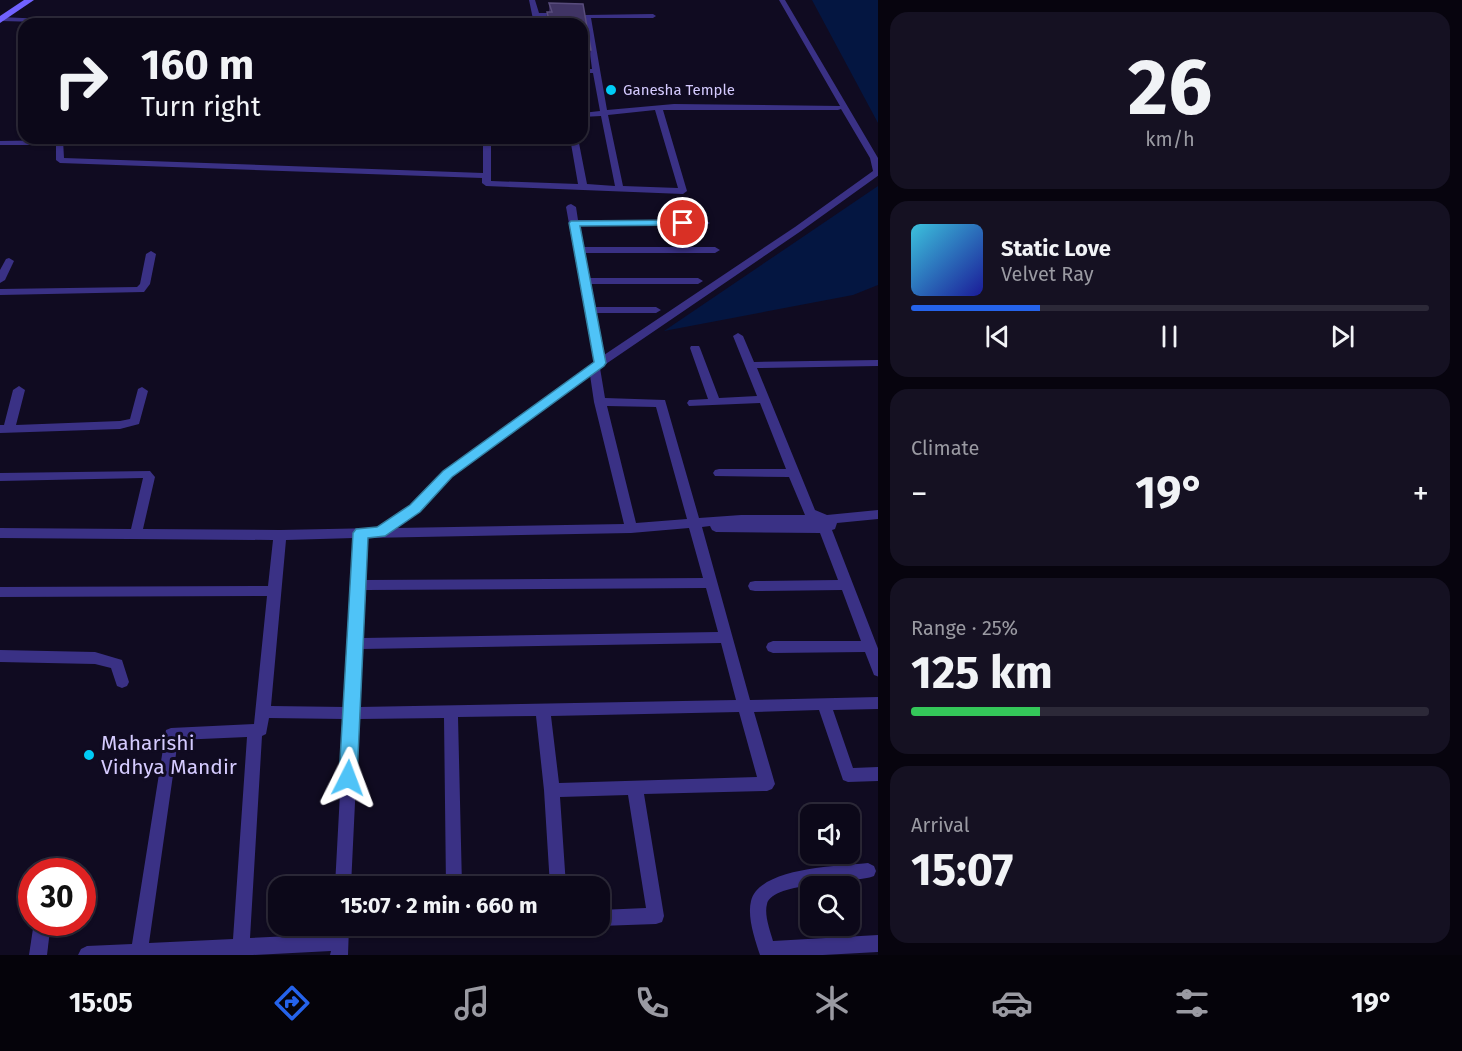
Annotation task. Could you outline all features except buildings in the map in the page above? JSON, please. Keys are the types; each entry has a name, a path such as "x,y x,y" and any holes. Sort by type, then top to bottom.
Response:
{"main road":[{"path":"0,19 30,0"}],"street":[{"path":"532,0 540,18"},
{"path":"380,533 415,509 448,474 597,365 798,229 877,172 874,158 782,0"},
{"path":"539,15 653,16"},
{"path":"0,19 18,20"},
{"path":"588,22 619,185"},
{"path":"588,71 597,71"},
{"path":"588,114 674,106 838,108"},
{"path":"487,144 486,183 683,191 658,107"},
{"path":"0,143 18,143"},
{"path":"60,144 60,160 487,176"},
{"path":"575,144 582,187"},
{"path":"571,207 590,310 600,402 631,528"},
{"path":"574,223 705,223"},
{"path":"579,250 715,250"},
{"path":"0,292 140,290 145,284 151,254"},
{"path":"0,280 9,261"},
{"path":"585,281 698,281"},
{"path":"590,310 656,310"},
{"path":"738,336 810,513 821,523 878,668"},
{"path":"695,348 715,402"},
{"path":"750,365 878,363"},
{"path":"19,390 5,428 120,425 135,421 142,391"},
{"path":"693,402 764,399"},
{"path":"552,790 767,784 661,403 600,402"},
{"path":"719,473 794,473"},
{"path":"0,477 146,474 149,477 136,534"},
{"path":"0,533 280,535 631,528 694,523 719,527 821,523 878,514"},
{"path":"343,876 361,533"},
{"path":"139,952 171,734 261,730 280,535"},
{"path":"358,585 712,583"},
{"path":"755,586 846,585"},
{"path":"0,592 275,591"},
{"path":"355,644 726,637"},
{"path":"773,647 869,646"},
{"path":"0,656 95,658 117,664 122,682"},
{"path":"263,712 351,713 878,703"},
{"path":"824,704 848,775 878,774"},
{"path":"543,710 552,790 557,876"},
{"path":"451,711 454,876"},
{"path":"241,947 255,730"},
{"path":"610,918 656,916 635,788"},
{"path":"868,871 784,882 763,891 759,897 758,913 768,953 878,943"},
{"path":"38,955 41,936"},
{"path":"87,955 340,941"}],"water":[{"path":"812,0 878,0 878,123"},
{"path":"878,186 878,285 853,295 664,331"}],"place":[{"name":"Ganesha Temple","path":"611,90"},
{"name":"Maharishi Vidhya Mandir","path":"89,755"}],"route":[{"path":"348,778 361,533 380,533 415,509 448,474 600,363 574,223 683,223"}]}
